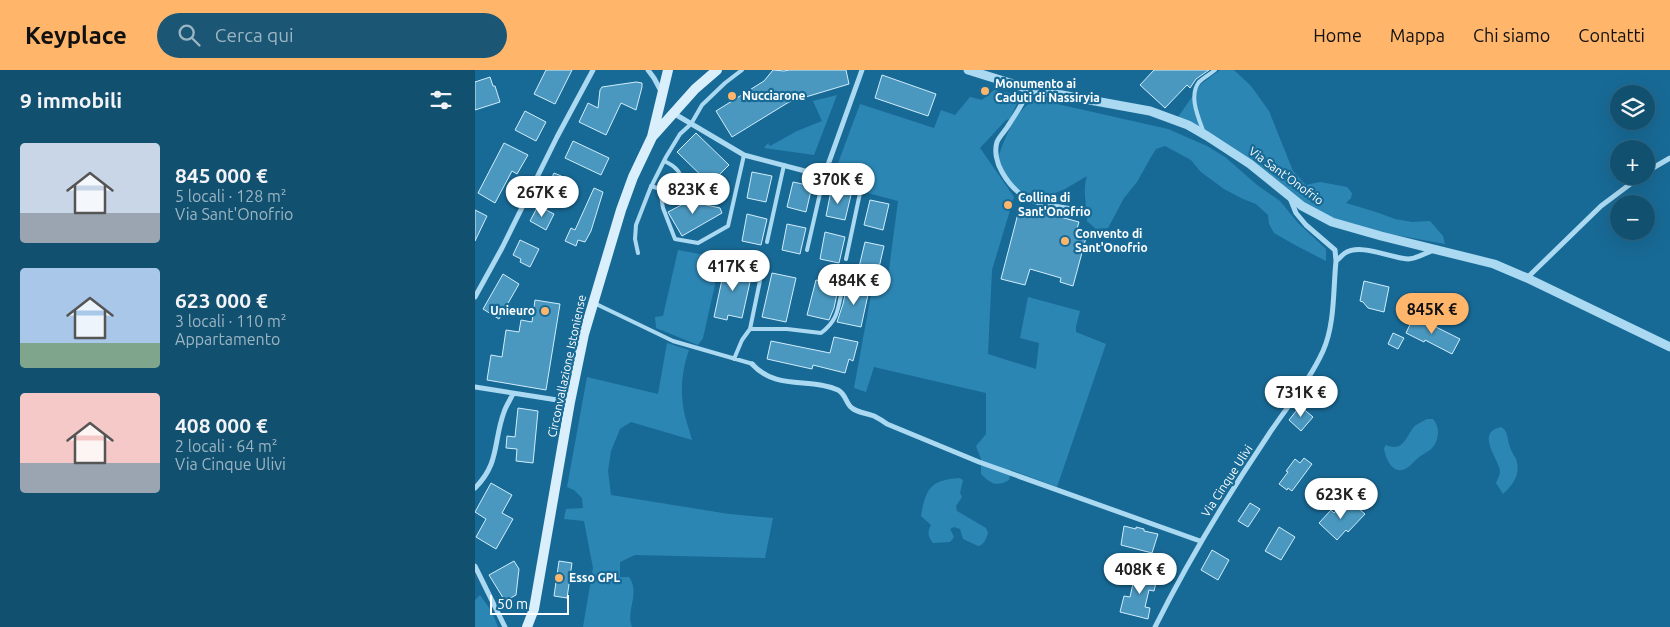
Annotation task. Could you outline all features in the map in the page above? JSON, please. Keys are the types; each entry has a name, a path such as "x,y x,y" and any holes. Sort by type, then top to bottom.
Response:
{"main road":[{"name":"Circonvallazione Istoniense","path":"534,627 534,609 570,402 592,302 633,177 652,137 668,70"},
{"name":"Circonvallazione Istoniense","path":"652,137 695,89 717,70"},
{"name":"Circonvallazione Istoniense","path":"527,627 534,609"}],"street":[{"path":"475,297 593,70"},
{"path":"648,70 662,94"},
{"path":"673,113 744,155 823,176 862,70"},
{"name":"Via Sant'Onofrio","path":"968,70 1029,89 1150,112 1188,125 1250,164 1303,206 1332,222 1479,259 1527,278 1670,347"},
{"path":"1029,89 1018,112 997,142 996,155 998,166 1017,192 1028,199 1044,204 1081,210"},
{"path":"1655,167 1670,158"},
{"path":"1527,278 1601,206 1629,185"},
{"path":"1289,195 1296,213 1306,225 1335,250 1336,261"},
{"path":"1336,261 1344,253 1350,251 1366,250 1405,259 1415,258 1435,249"},
{"name":"Via Cinque Ulivi","path":"1155,627 1200,541 1323,351 1330,330 1336,261"},
{"path":"753,364 757,370 773,379 829,387 841,392 850,408 873,416 887,424 979,462 1200,541"},
{"path":"475,387 570,402"},
{"path":"475,488 484,479 491,466 503,412 513,394"},
{"path":"475,566 505,627"}],"lane":[{"path":"638,253 635,239 636,225 651,186 664,161 680,134 691,124 703,105 725,83 742,70"},
{"path":"1204,134 1195,106 1195,96 1199,83 1215,70"},
{"path":"660,189 663,208 675,239 697,243 728,226 744,155"},
{"path":"651,186 672,191 682,189 683,182 678,170 664,161"},
{"path":"767,242 783,165"},
{"path":"807,250 823,176 847,181 857,185 860,193 846,259"},
{"path":"734,359 742,340 750,329 762,270"},
{"path":"750,329 787,329 821,333 830,326 836,317 842,290"},
{"path":"592,302 673,341 753,364"}],"shaded area":[{"path":"1220,70 1234,70 1251,86 1269,111 1293,171 1306,185 1320,182 1347,187 1352,193 1351,198 1346,203 1395,219 1412,222 1430,221 1443,236 1445,244 1385,233 1328,217 1310,207 1235,149 1178,117 1201,84"},
{"path":"994,90 1015,94 1018,101 1010,119 1006,120 980,148 1014,197 992,270 988,354 1036,369 1039,343 1020,338 1028,297 1080,311 1076,332 1106,344 1057,487 1011,470 1009,480 997,484 981,474 981,459 976,446 986,434 986,393 874,367 866,392 854,388 872,289 887,285 898,201 864,192 864,182 834,174 860,104 934,128 941,110 955,115 970,97 982,100"},
{"path":"837,95 814,155 764,148 768,143 770,146 797,131 822,121 813,101"},
{"path":"1035,99 1168,129 1207,146 1225,157 1257,185 1280,201 1298,223 1326,249 1326,261 1274,233 1269,224 1268,215 1256,204 1224,189 1201,172 1191,160 1165,146 1156,149 1137,182 1124,198 1108,228 1096,229 1087,221 1085,193 1087,176 1065,189 1048,196 1029,195 1008,183 997,161 1011,126 1028,104"},
{"path":"678,250 721,258 703,338 698,345 656,328 655,317 663,316"},
{"path":"667,343 689,350 685,363 682,398 684,413 692,440 631,422 620,429 611,451 608,471 611,495 729,514 773,518 765,558 635,555 620,562 620,577 629,577 634,590 630,614 632,627 583,627 593,568 584,521 564,519 566,509 583,508 582,498 574,490 567,487 587,377 658,394"},
{"path":"1427,419 1433,419 1438,431 1433,447 1407,468 1396,470 1390,464 1384,448 1386,445 1392,447 1400,446 1417,424"},
{"path":"1501,427 1506,432 1518,469 1513,482 1503,494 1496,483 1500,472 1489,441 1489,435 1493,430"},
{"path":"959,478 963,480 960,493 962,497 956,506 957,511 986,528 988,533 985,541 978,546 963,539 960,529 954,527 950,529 954,537 950,542 933,543 929,534 931,525 921,516 925,499 931,488 942,481"},
{"path":"480,595 492,612 498,627 475,627 475,600"}],"building":[{"path":"546,70 572,70 555,104 534,94"},
{"path":"773,70 846,70 849,84 789,102 732,137 716,111 764,81"},
{"path":"1154,70 1209,70 1196,79 1190,88 1187,85 1165,108 1140,85"},
{"path":"882,75 936,94 928,116 875,98"},
{"path":"490,77 500,102 475,110 475,82"},
{"path":"636,82 642,83 642,87 636,110 621,103 606,135 579,122 588,103 598,108 602,87"},
{"path":"525,111 546,122 536,141 515,130"},
{"path":"696,133 729,165 710,184 677,152"},
{"path":"573,141 609,158 601,175 565,158"},
{"path":"504,143 528,155 517,174 512,171 495,203 478,193"},
{"path":"752,172 772,176 766,202 747,198"},
{"path":"554,173 571,180 564,197 546,190"},
{"path":"793,182 812,186 806,212 787,207"},
{"path":"594,188 603,192 591,231 585,242 578,240 576,246 565,241 571,228 575,230"},
{"path":"831,191 851,195 845,220 826,216"},
{"path":"700,195 698,203 720,208 722,213 682,236 668,212"},
{"path":"870,200 889,204 883,230 864,225"},
{"path":"538,206 554,214 546,230 530,221"},
{"name":"Convento di Sant'Onofrio","path":"1020,206 1079,222 1076,232 1087,234 1073,286 1060,282 1061,278 1030,269 1025,285 1001,279"},
{"path":"475,210 487,216 475,241"},
{"path":"747,214 767,219 761,245 742,241"},
{"path":"787,224 806,228 800,254 782,250"},
{"path":"825,232 845,237 839,263 820,259"},
{"path":"520,240 539,249 530,267 520,262 521,259 513,255"},
{"path":"865,242 884,246 878,272 859,267"},
{"path":"726,261 739,264 737,269 752,273 742,318 728,315 727,320 714,317"},
{"path":"772,273 796,278 786,322 762,317"},
{"path":"503,274 519,284 499,319 483,309"},
{"path":"816,280 841,286 838,289 829,320 807,315"},
{"path":"1364,281 1389,287 1384,312 1368,308 1360,301"},
{"path":"850,286 869,290 861,327 837,322 846,290 844,287 850,288"},
{"path":"535,300 560,304 546,390 487,380 491,355 502,357 506,330 519,332 521,320 532,322"},
{"path":"1414,316 1460,339 1452,354 1425,340 1424,342 1406,333"},
{"path":"1393,333 1404,338 1398,349 1388,344"},
{"path":"834,337 858,342 853,361 849,359 845,373 813,365 812,369 767,359 771,341 830,353"},
{"path":"1300,406 1313,417 1301,431 1289,420"},
{"path":"518,408 538,411 533,463 516,461 517,449 506,448 507,436 515,437"},
{"path":"1304,458 1312,464 1292,491 1288,488 1287,490 1279,484 1295,459 1300,463"},
{"path":"491,483 512,495 502,513 513,519 496,549 476,537 486,519 475,512"},
{"path":"1344,502 1354,510 1357,507 1365,514 1348,532 1346,530 1337,540 1319,523 1331,510 1334,513"},
{"path":"1250,503 1260,509 1248,527 1238,521"},
{"path":"1124,526 1136,529 1136,527 1158,534 1152,553 1121,545"},
{"path":"1279,527 1295,537 1281,560 1265,551"},
{"path":"1212,550 1229,560 1218,580 1201,570"},
{"path":"514,561 519,569 516,595 505,601 489,575"},
{"path":"559,561 572,563 567,598 554,596"},
{"path":"1136,570 1158,575 1154,591 1149,590 1145,607 1150,608 1148,619 1120,612 1124,596 1130,597"}],"place":[{"name":"Monumento ai Caduti di Nassiryia","path":"985,91"},
{"name":"Nucciarone","path":"732,96"},
{"name":"Collina di Sant'Onofrio","path":"1008,205"},
{"name":"Convento di Sant'Onofrio","path":"1065,241"},
{"name":"Unieuro","path":"545,311"},
{"name":"Esso GPL","path":"559,578"}]}
